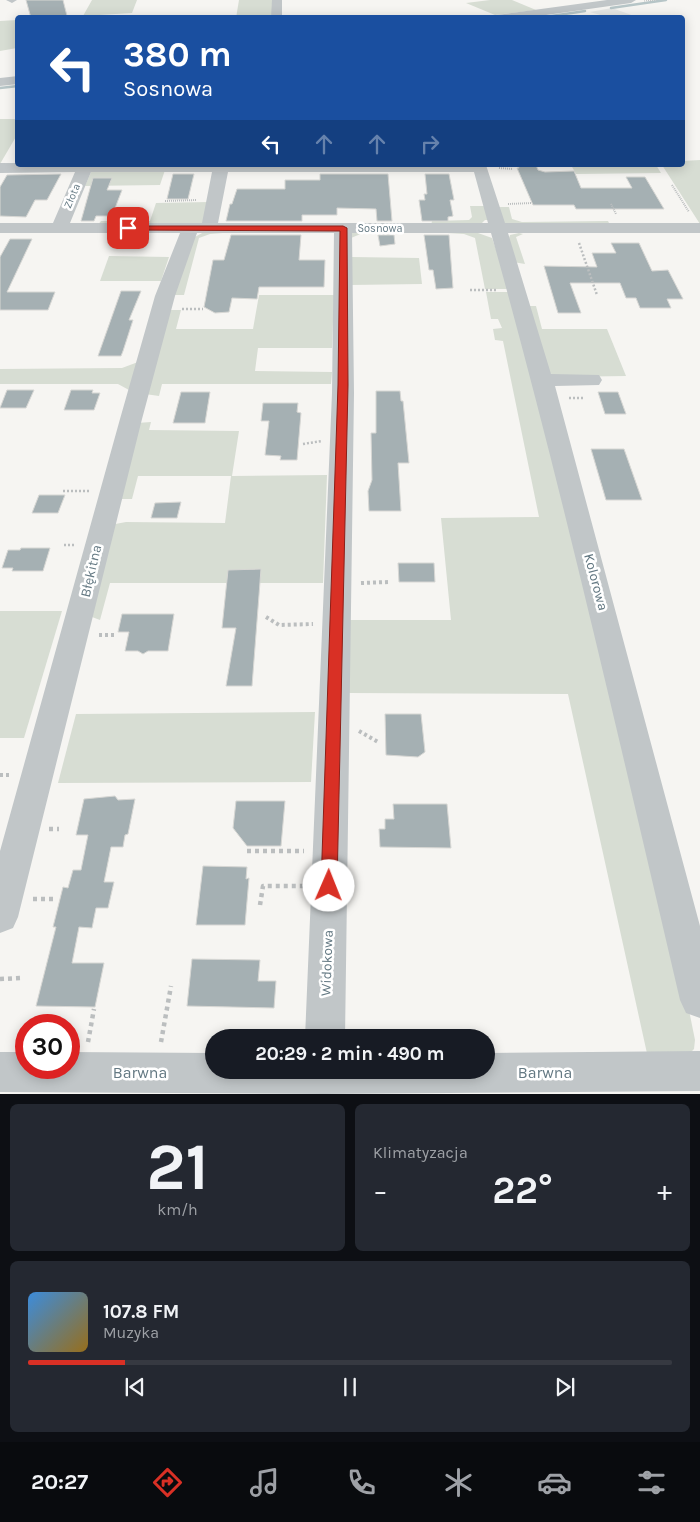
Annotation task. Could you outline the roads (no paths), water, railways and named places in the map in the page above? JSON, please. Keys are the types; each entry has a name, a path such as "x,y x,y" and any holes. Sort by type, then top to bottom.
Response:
{"street":[{"path":"276,0 276,15"},
{"path":"519,15 631,0"},
{"path":"0,82 15,80"},
{"path":"0,168 42,167"},
{"name":"Złota","path":"59,228 85,167"},
{"name":"Błękitna","path":"0,917 165,296 213,200 219,167"},
{"name":"Kolorowa","path":"356,167 494,168 497,228 543,380 608,624 700,1000"},
{"name":"Sosnowa","path":"0,228 699,228"},
{"name":"Widokowa","path":"325,1029 344,322 343,228"},
{"path":"543,380 591,380"},
{"name":"Barwna","path":"495,1070 700,1071"},
{"name":"Barwna","path":"0,1072 205,1071"}],"waterway":[{"path":"611,8 666,0"},
{"path":"558,15 585,11"},
{"path":"0,88 15,86"}]}
